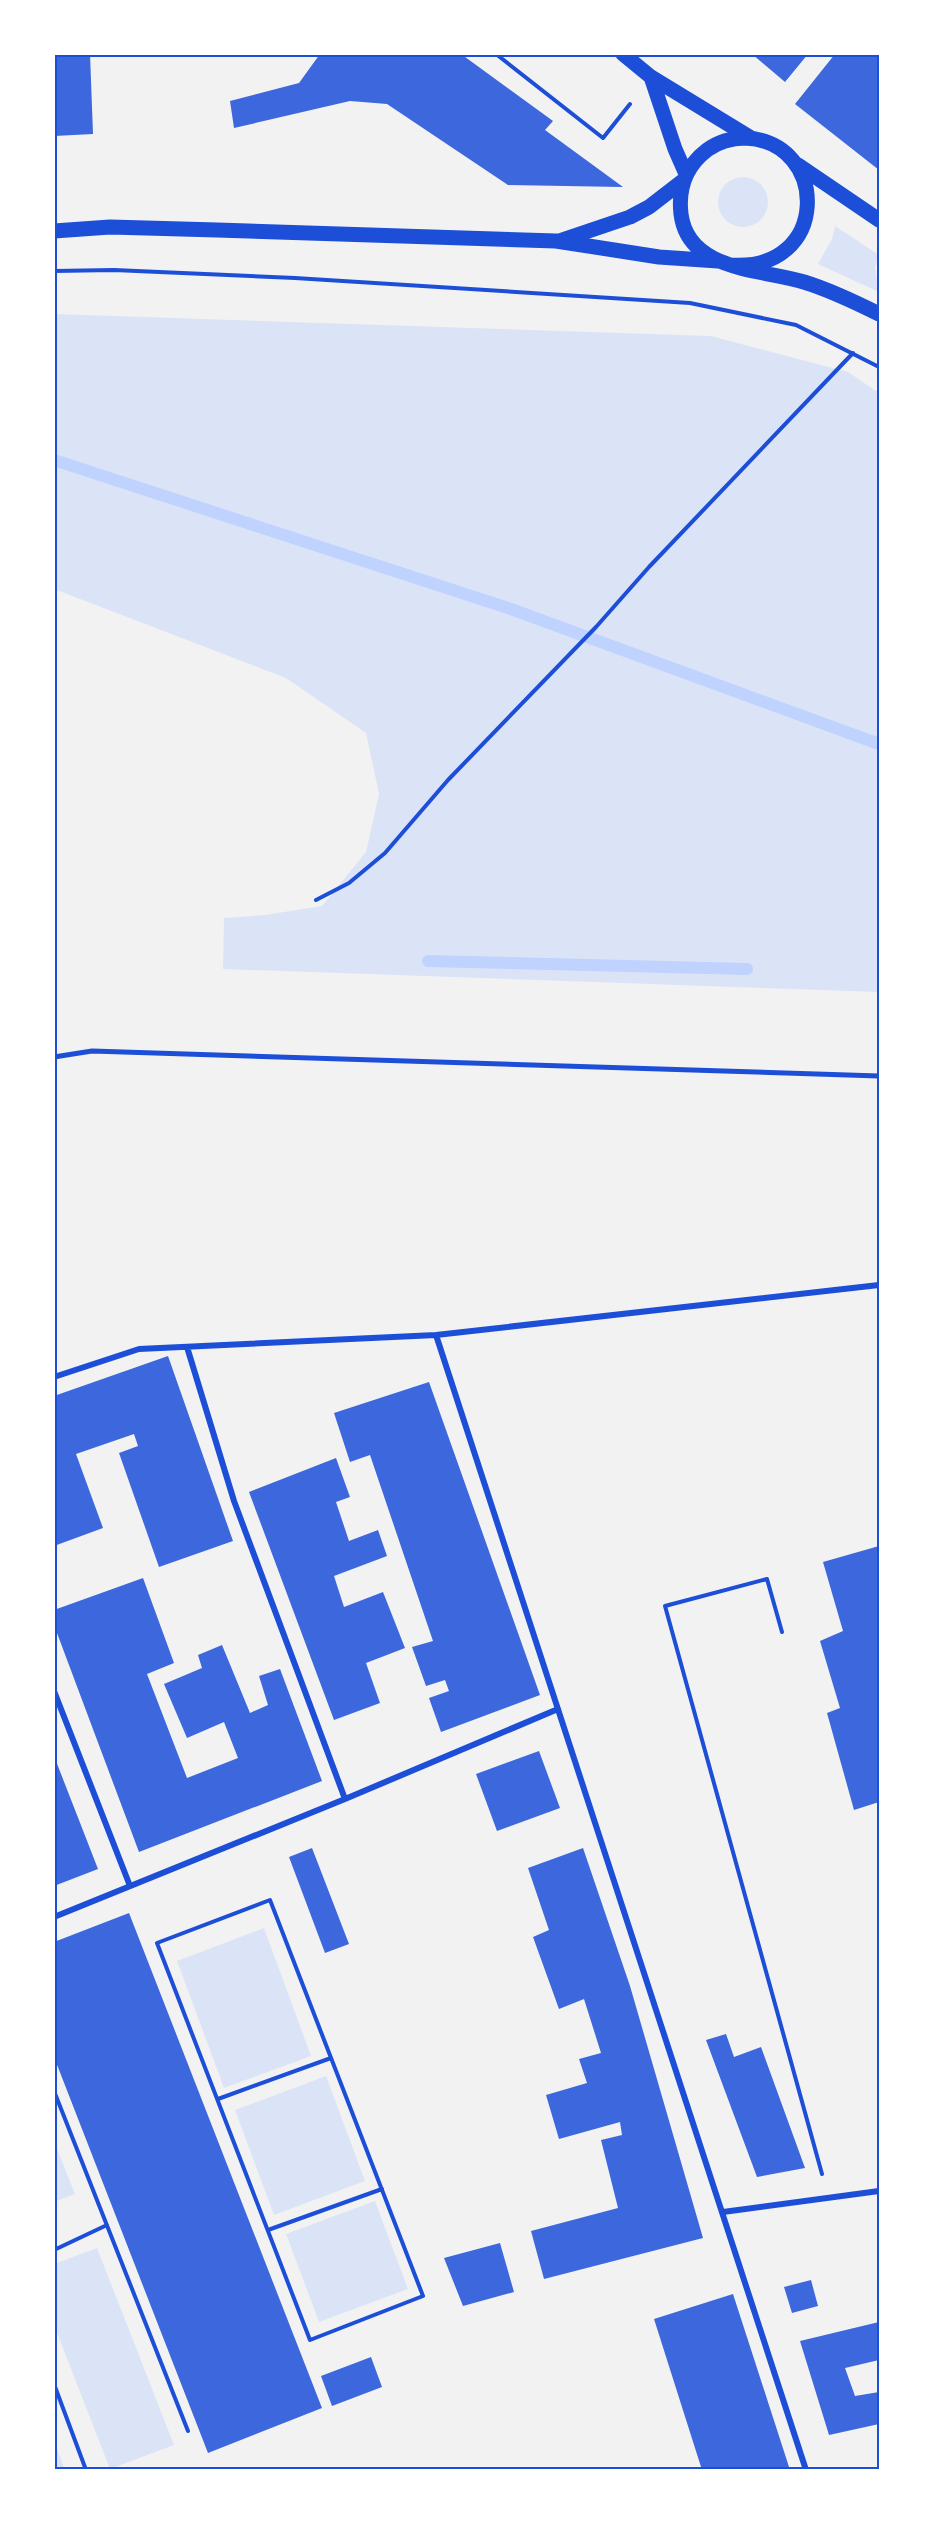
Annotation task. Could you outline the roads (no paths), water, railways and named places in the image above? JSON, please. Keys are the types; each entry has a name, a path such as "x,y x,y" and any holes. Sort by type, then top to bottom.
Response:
{"main road":[{"path":"623,54 651,77 721,122 752,138 768,142 879,220"},
{"path":"651,77 685,177 680,199 682,218 690,236 702,251 724,263 803,281 845,297 879,314"},
{"path":"556,241 630,217 649,207 685,177 699,156 711,147 723,141 752,138"},
{"path":"54,231 110,227 556,241 659,257 749,266 769,262 786,251 798,236 806,218 808,198 803,178 794,161"}],"street":[{"path":"54,1057 92,1051 879,1076"},
{"path":"54,1377 139,1350 436,1335 879,1285"},
{"path":"436,1335 807,2470"},
{"path":"187,1347 234,1500 345,1799"},
{"path":"54,1691 130,1886"},
{"path":"54,1917 345,1799 558,1709"},
{"path":"723,2212 879,2191"}],"waterway":[{"path":"54,460 511,609 879,744"},
{"path":"428,961 747,969"}]}
